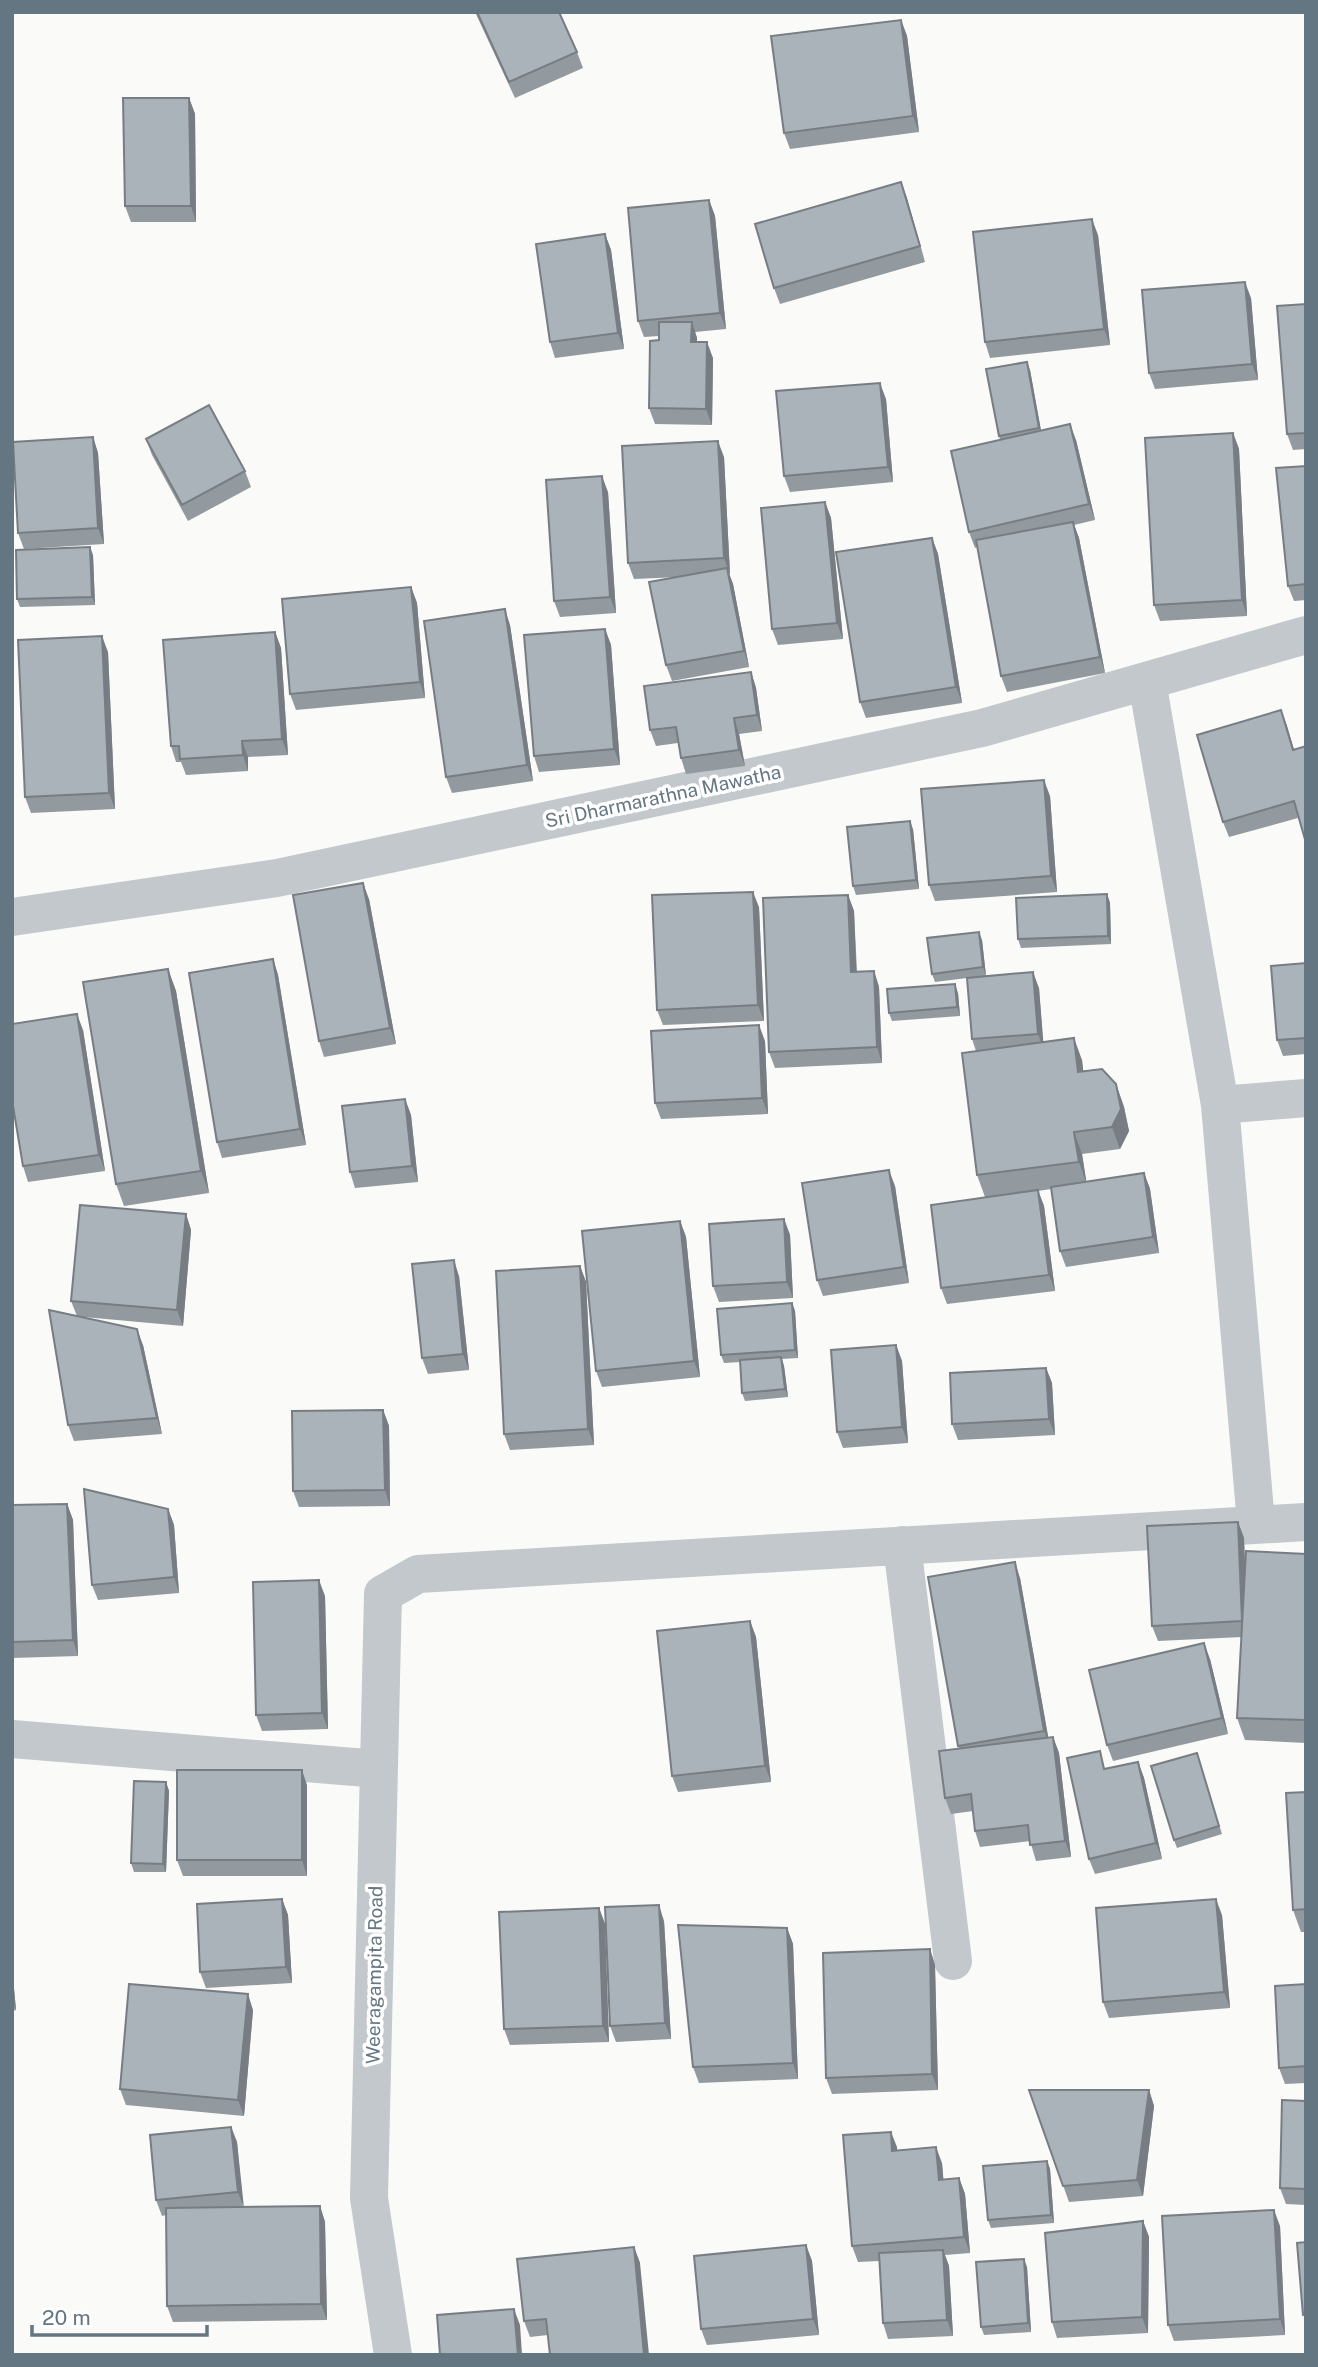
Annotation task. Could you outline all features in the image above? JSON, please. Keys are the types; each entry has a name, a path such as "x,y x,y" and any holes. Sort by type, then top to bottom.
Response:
{"street":[{"name":"Sri Dharmarathna Mawatha","path":"12,917 277,878 982,728 1306,635"},
{"path":"1147,681 1220,1105 1256,1523"},
{"path":"1220,1105 1306,1098"},
{"path":"953,1961 902,1545 1306,1522"},
{"name":"Weeragampita Road","path":"393,2355 369,2198 383,1594 418,1574 902,1545"},
{"path":"12,1739 379,1769"}],"building":[{"path":"477,12 559,12 577,52 509,82"},
{"path":"901,20 913,116 784,133 771,36"},
{"path":"123,98 189,98 191,206 125,206"},
{"path":"901,182 920,246 774,288 755,224"},
{"path":"709,200 720,313 638,321 628,208"},
{"path":"1092,219 1104,329 985,342 973,232"},
{"path":"605,234 618,333 550,342 536,244"},
{"path":"1245,282 1252,364 1149,373 1142,290"},
{"path":"1306,304 1306,433 1287,434 1277,306"},
{"path":"659,322 692,322 691,342 707,342 706,409 649,408 650,341 659,340"},
{"path":"1027,362 1039,428 999,436 986,369"},
{"path":"880,383 888,467 784,476 776,391"},
{"path":"209,405 245,471 182,505 146,439"},
{"path":"1070,424 1089,504 969,532 951,451"},
{"path":"1233,433 1242,600 1154,605 1145,438"},
{"path":"93,437 98,528 18,533 13,442"},
{"path":"718,441 724,558 628,563 622,446"},
{"path":"1306,466 1306,584 1288,586 1276,468"},
{"path":"602,476 610,597 554,601 546,480"},
{"path":"825,502 837,623 772,629 761,508"},
{"path":"1073,522 1100,657 1001,676 976,540"},
{"path":"932,538 956,687 860,702 836,552"},
{"path":"90,547 92,597 17,599 16,550"},
{"path":"727,568 744,651 666,665 649,582"},
{"path":"411,587 420,682 290,694 282,599"},
{"path":"505,609 527,765 446,777 424,621"},
{"path":"605,629 614,749 534,756 524,635"},
{"path":"275,632 282,739 242,741 243,755 180,759 179,746 171,746 163,640"},
{"path":"102,636 109,793 25,797 18,640"},
{"path":"751,672 757,715 734,718 739,750 681,758 676,727 650,730 644,686"},
{"path":"1281,710 1293,750 1306,746 1306,843 1294,801 1223,822 1197,735"},
{"path":"1044,780 1051,876 929,885 921,789"},
{"path":"910,821 916,880 853,886 847,827"},
{"path":"363,883 390,1028 319,1041 293,895"},
{"path":"753,892 758,1005 657,1010 652,895"},
{"path":"1107,894 1108,936 1018,939 1016,898"},
{"path":"848,895 851,972 874,971 877,1047 769,1052 763,898"},
{"path":"979,932 983,967 932,974 927,938"},
{"path":"273,959 300,1129 217,1142 189,973"},
{"path":"1306,963 1306,1038 1277,1040 1271,966"},
{"path":"168,969 201,1171 116,1184 83,982"},
{"path":"1033,972 1038,1034 972,1039 967,978"},
{"path":"955,984 957,1007 889,1013 887,989"},
{"path":"77,1014 99,1155 23,1166 12,1100 12,1024"},
{"path":"759,1025 762,1098 655,1103 651,1031"},
{"path":"1074,1038 1078,1072 1102,1069 1116,1084 1121,1109 1112,1127 1074,1132 1079,1162 977,1175 962,1053"},
{"path":"405,1099 412,1166 350,1172 342,1106"},
{"path":"889,1170 904,1267 817,1280 802,1183"},
{"path":"1144,1173 1153,1237 1060,1251 1051,1187"},
{"path":"1038,1190 1049,1275 941,1288 931,1205"},
{"path":"80,1205 186,1214 177,1310 71,1301"},
{"path":"784,1219 787,1282 713,1286 709,1224"},
{"path":"680,1221 694,1361 596,1371 582,1231"},
{"path":"454,1260 463,1354 422,1358 412,1264"},
{"path":"580,1266 588,1429 504,1434 496,1271"},
{"path":"792,1303 795,1350 721,1355 717,1309"},
{"path":"49,1310 137,1329 157,1418 68,1425"},
{"path":"896,1345 902,1427 837,1432 831,1350"},
{"path":"781,1357 785,1389 742,1393 740,1360"},
{"path":"1046,1368 1049,1419 952,1424 950,1373"},
{"path":"383,1410 385,1490 293,1491 292,1411"},
{"path":"84,1489 168,1509 174,1577 92,1585"},
{"path":"67,1504 73,1640 12,1642 12,1505"},
{"path":"1238,1522 1242,1621 1152,1626 1147,1526"},
{"path":"1246,1551 1306,1554 1306,1720 1237,1718"},
{"path":"1015,1562 1044,1731 958,1746 928,1577"},
{"path":"319,1580 322,1713 256,1715 253,1582"},
{"path":"750,1621 765,1766 672,1776 657,1631"},
{"path":"1204,1643 1222,1718 1107,1745 1089,1670"},
{"path":"1053,1737 1065,1841 1030,1845 1028,1825 975,1831 971,1794 945,1798 939,1751"},
{"path":"1100,1751 1104,1769 1138,1762 1156,1843 1089,1859 1067,1758"},
{"path":"1197,1753 1219,1826 1174,1840 1151,1766"},
{"path":"177,1770 302,1770 302,1860 177,1860"},
{"path":"134,1781 166,1782 163,1864 131,1863"},
{"path":"1306,1792 1306,1909 1293,1910 1286,1793"},
{"path":"282,1899 286,1967 200,1972 197,1904"},
{"path":"1216,1899 1224,1992 1103,2002 1096,1908"},
{"path":"659,1905 665,2023 610,2026 605,1907"},
{"path":"599,1908 603,2026 504,2029 499,1912"},
{"path":"678,1925 787,1928 793,2063 693,2067"},
{"path":"930,1949 932,2074 826,2078 823,1953"},
{"path":"129,1984 248,1994 238,2100 120,2089"},
{"path":"1306,1984 1306,2066 1279,2068 1275,1986"},
{"path":"1029,2090 1149,2090 1137,2180 1063,2186"},
{"path":"1282,2100 1306,2101 1306,2189 1280,2188"},
{"path":"231,2127 238,2192 156,2200 150,2135"},
{"path":"891,2132 892,2151 936,2147 939,2180 959,2178 964,2237 852,2246 843,2135"},
{"path":"1047,2161 1051,2215 988,2220 983,2166"},
{"path":"320,2206 321,2304 167,2306 166,2208"},
{"path":"1274,2210 1280,2319 1168,2325 1162,2216"},
{"path":"1143,2221 1142,2317 1052,2322 1045,2233"},
{"path":"1306,2242 1306,2314 1303,2315 1297,2243"},
{"path":"806,2245 813,2319 701,2329 694,2256"},
{"path":"634,2247 644,2355 550,2355 546,2319 524,2321 517,2259"},
{"path":"943,2250 947,2320 883,2323 879,2253"},
{"path":"1024,2259 1028,2323 981,2327 976,2262"},
{"path":"514,2309 518,2355 440,2355 437,2315"}]}
